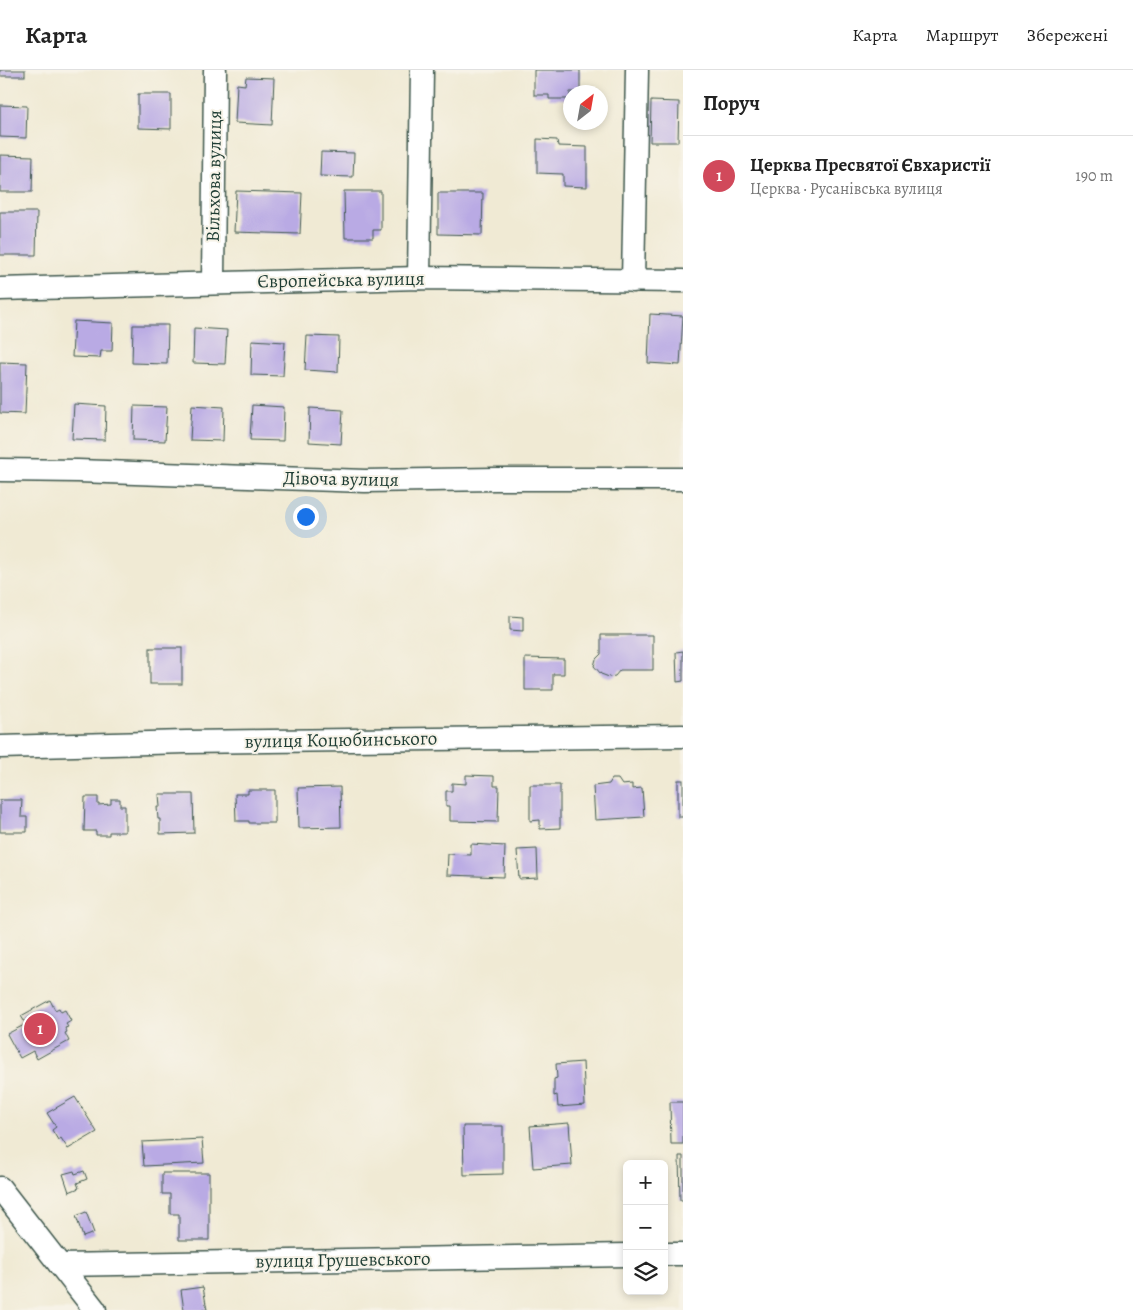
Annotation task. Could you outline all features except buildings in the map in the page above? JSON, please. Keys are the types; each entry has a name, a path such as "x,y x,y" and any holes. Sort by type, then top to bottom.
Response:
{"street":[{"name":"Вільхова вулиця","path":"213,282 215,70"},
{"path":"419,278 422,70"},
{"path":"633,281 637,70"},
{"name":"Європейська вулиця","path":"0,289 419,278 683,281"},
{"name":"Дівоча вулиця","path":"0,470 88,471 365,481 495,478 683,479"},
{"name":"вулиця Коцюбинського","path":"0,747 186,742 683,736"},
{"path":"0,1188 94,1310"},
{"path":"668,1254 683,1254"},
{"name":"вулиця Грушевського","path":"60,1265 623,1255"}],"place":[{"name":"Церква Пресвятої Євхаристії","path":"40,1029"}]}
